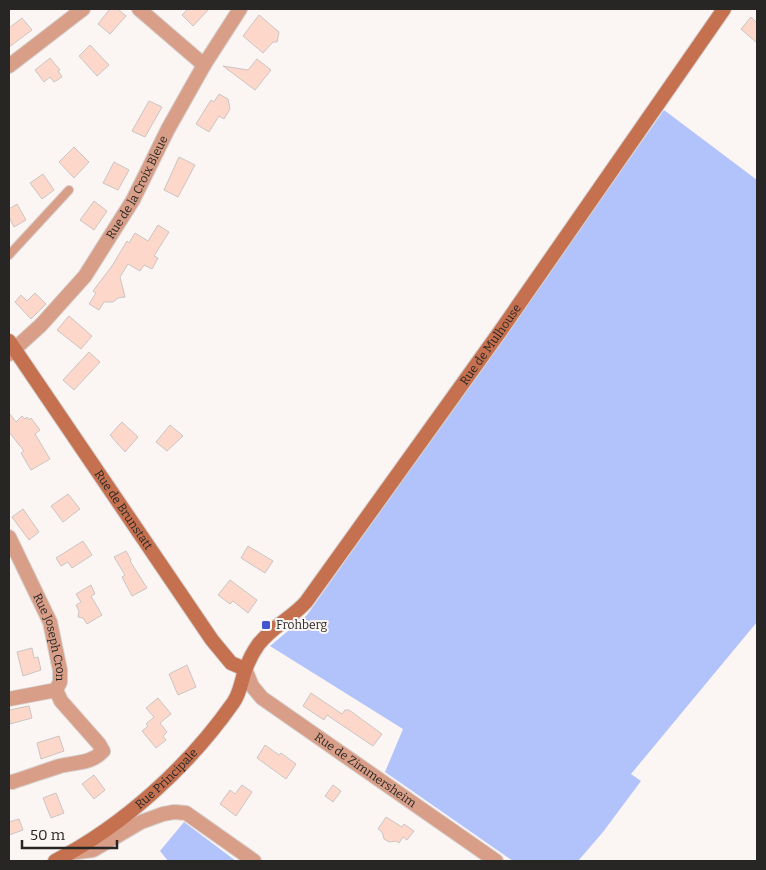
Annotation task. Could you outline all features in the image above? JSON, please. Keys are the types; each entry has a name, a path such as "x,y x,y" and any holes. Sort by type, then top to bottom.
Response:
{"main road":[{"name":"Rue de Mulhouse","path":"245,669 264,637 298,611 312,594 499,333 724,9"},
{"name":"Rue de Brunstatt","path":"11,348 212,640 231,663 245,669"},
{"name":"Rue Principale","path":"55,861 101,834 150,796 193,752 233,703 241,687 245,669"}],"street":[{"path":"9,66 82,9"},
{"path":"140,9 204,65"},
{"name":"Rue de la Croix Bleue","path":"11,348 41,325 85,276 133,200 168,129 204,65 240,9"},
{"name":"Rue Joseph Cron","path":"9,537 50,622 60,670 60,682 56,690 61,701 103,751 88,762 61,766 12,782"},
{"name":"Rue de Zimmersheim","path":"245,669 252,686 262,698 496,861"},
{"path":"9,699 56,690"},
{"path":"70,853 93,850 141,822 174,812 186,813 254,861"}],"lane":[{"path":"9,255 69,190"}],"shaded area":[{"path":"664,110 757,180 757,622 631,774 641,781 603,832 578,861 513,861 385,772 403,729 270,646 307,615"},
{"path":"184,822 236,861 168,861 160,851"}],"building":[{"path":"110,9 118,9 126,16 110,34 98,24"},
{"path":"188,9 209,9 193,26 182,15"},
{"path":"259,15 279,32 277,42 273,42 263,53 243,36"},
{"path":"751,17 757,23 757,43 741,29"},
{"path":"22,18 32,30 9,47 9,28"},
{"path":"90,45 109,65 97,76 79,56"},
{"path":"50,58 60,70 58,71 62,77 54,82 50,77 44,82 35,70"},
{"path":"257,59 271,70 255,90 223,66 248,70"},
{"path":"219,94 228,99 230,109 224,119 219,116 209,132 196,124 211,100 214,102"},
{"path":"149,101 162,107 145,137 132,131"},
{"path":"74,147 89,162 74,178 59,162"},
{"path":"179,157 195,165 178,197 164,190"},
{"path":"114,162 129,170 118,190 103,183"},
{"path":"43,174 54,190 42,199 30,183"},
{"path":"94,201 107,211 94,230 80,220"},
{"path":"17,204 26,220 14,227 9,217 9,209"},
{"path":"158,225 169,232 154,256 158,258 152,269 144,265 140,271 128,264 120,277 125,297 118,298 113,302 104,302 99,310 89,304 96,293 93,291 112,266 127,241 129,243 135,233 148,241"},
{"path":"35,293 46,304 31,319 15,302 21,295 27,301"},
{"path":"69,316 92,336 81,349 57,330"},
{"path":"89,352 100,362 74,390 63,380"},
{"path":"9,413 16,422 22,416 25,419 27,417 29,420 31,418 40,430 35,434 50,459 31,470 21,453 24,451 9,432"},
{"path":"122,422 138,437 125,452 110,435"},
{"path":"170,425 183,436 167,451 156,442"},
{"path":"68,494 80,509 63,522 51,506"},
{"path":"23,509 39,532 29,540 12,517"},
{"path":"83,541 92,555 72,568 68,562 61,566 56,558"},
{"path":"248,546 273,561 265,573 241,558"},
{"path":"126,551 147,588 132,596 122,577 125,575 114,557"},
{"path":"230,580 257,600 248,613 233,601 230,604 218,595"},
{"path":"91,585 95,594 91,596 102,615 87,624 83,618 78,617 79,611 76,605 81,602 76,594"},
{"path":"32,648 34,658 38,657 41,670 23,676 17,652"},
{"path":"187,665 196,687 178,695 169,674"},
{"path":"311,693 342,714 345,710 349,710 382,734 373,746 327,715 324,720 303,706"},
{"path":"158,698 171,714 160,723 167,732 163,736 166,740 156,748 142,731 148,726 146,724 154,717 146,708"},
{"path":"29,706 32,718 10,724 9,710"},
{"path":"59,736 64,751 41,759 37,743"},
{"path":"265,745 279,755 281,753 296,764 286,779 257,758"},
{"path":"94,775 105,790 94,799 82,784"},
{"path":"242,785 252,792 236,816 220,804 230,790 235,794"},
{"path":"333,785 341,791 333,802 325,796"},
{"path":"56,793 64,813 51,818 43,798"},
{"path":"386,817 402,827 404,824 414,831 407,840 403,837 399,843 396,841 389,842 384,839 382,832 378,829"},
{"path":"19,819 23,830 9,835 9,822"}],"place":[{"name":"Frohberg","path":"266,625"}]}
